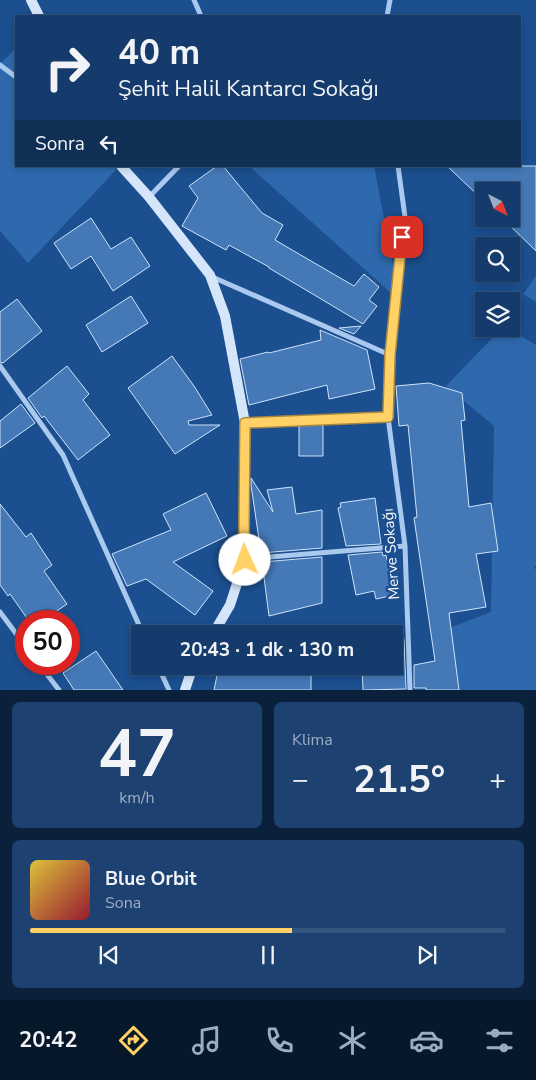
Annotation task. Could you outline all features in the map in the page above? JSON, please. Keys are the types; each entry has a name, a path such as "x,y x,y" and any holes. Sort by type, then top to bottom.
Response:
{"main road":[{"path":"31,0 38,15"},
{"path":"122,167 210,275 226,316 245,423 245,560 230,605 218,625"},
{"path":"185,690 190,675"}],"street":[{"path":"194,0 201,15"},
{"path":"387,15 390,0"},
{"path":"0,65 15,77"},
{"path":"148,197 178,167"},
{"name":"Merve Sokağı","path":"398,167 405,217 390,355 388,417 405,546 410,690"},
{"path":"210,275 390,355"},
{"path":"0,366 62,454 139,625"},
{"path":"245,423 388,417"},
{"path":"245,560 405,546"},
{"path":"0,612 15,632"},
{"path":"47,675 59,690"},
{"path":"162,675 169,690"}],"shaded area":[{"path":"15,49 15,167 114,167 116,170 28,263 0,231 0,64"},
{"path":"250,167 374,167 400,301"},
{"path":"536,276 536,302 523,294"},
{"path":"520,336 536,345 536,565 534,568 536,569 536,690 449,690 449,628 491,612 494,426 446,386 493,337"}],"building":[{"path":"536,166 536,251 512,228 520,228 520,182 475,182 475,192 448,167"},
{"path":"216,167 224,167 262,213 283,225 275,240 354,286 364,274 379,287 369,300 377,306 363,324 229,245 226,250 182,226 198,198 189,186"},
{"path":"91,218 111,249 131,237 150,266 113,291 91,256 71,269 54,243"},
{"path":"131,296 148,323 102,352 86,325"},
{"path":"17,299 42,331 3,363 0,362 0,312"},
{"path":"361,326 354,334 339,328"},
{"path":"320,330 367,350 375,389 329,399 327,385 249,405 240,359 321,340"},
{"path":"172,356 212,415 188,421 189,425 220,425 175,454 128,388"},
{"path":"67,366 89,394 83,400 110,435 78,460 44,416 42,418 28,398"},
{"path":"429,383 462,393 465,420 461,421 469,507 491,503 498,551 476,554 486,607 449,613 459,690 414,688 414,665 435,661 414,518 417,517 408,425 399,426 396,386"},
{"path":"21,404 35,423 0,448 0,421"},
{"path":"299,425 323,425 323,456 299,456"},
{"path":"251,478 273,512 267,490 292,487 296,514 322,510 322,548 261,553"},
{"path":"206,493 227,536 173,562 213,591 195,615 146,579 127,586 112,554 171,530 163,514"},
{"path":"375,498 381,544 346,546 338,508 341,507 340,503"},
{"path":"0,504 26,537 31,533 52,565 44,571 67,604 58,610 21,610 10,594 8,596 0,585"},
{"path":"382,552 383,556 386,555 394,595 376,599 374,591 356,595 348,555"},
{"path":"322,557 322,603 269,616 262,562"},
{"path":"403,636 406,689 363,690 362,675 403,675"},
{"path":"96,651 123,690 74,690 64,675 80,675 80,662"},
{"path":"217,675 311,675 311,690 214,690"}],"route":[{"path":"245,560 245,423 388,417 390,355 402,237"}]}
